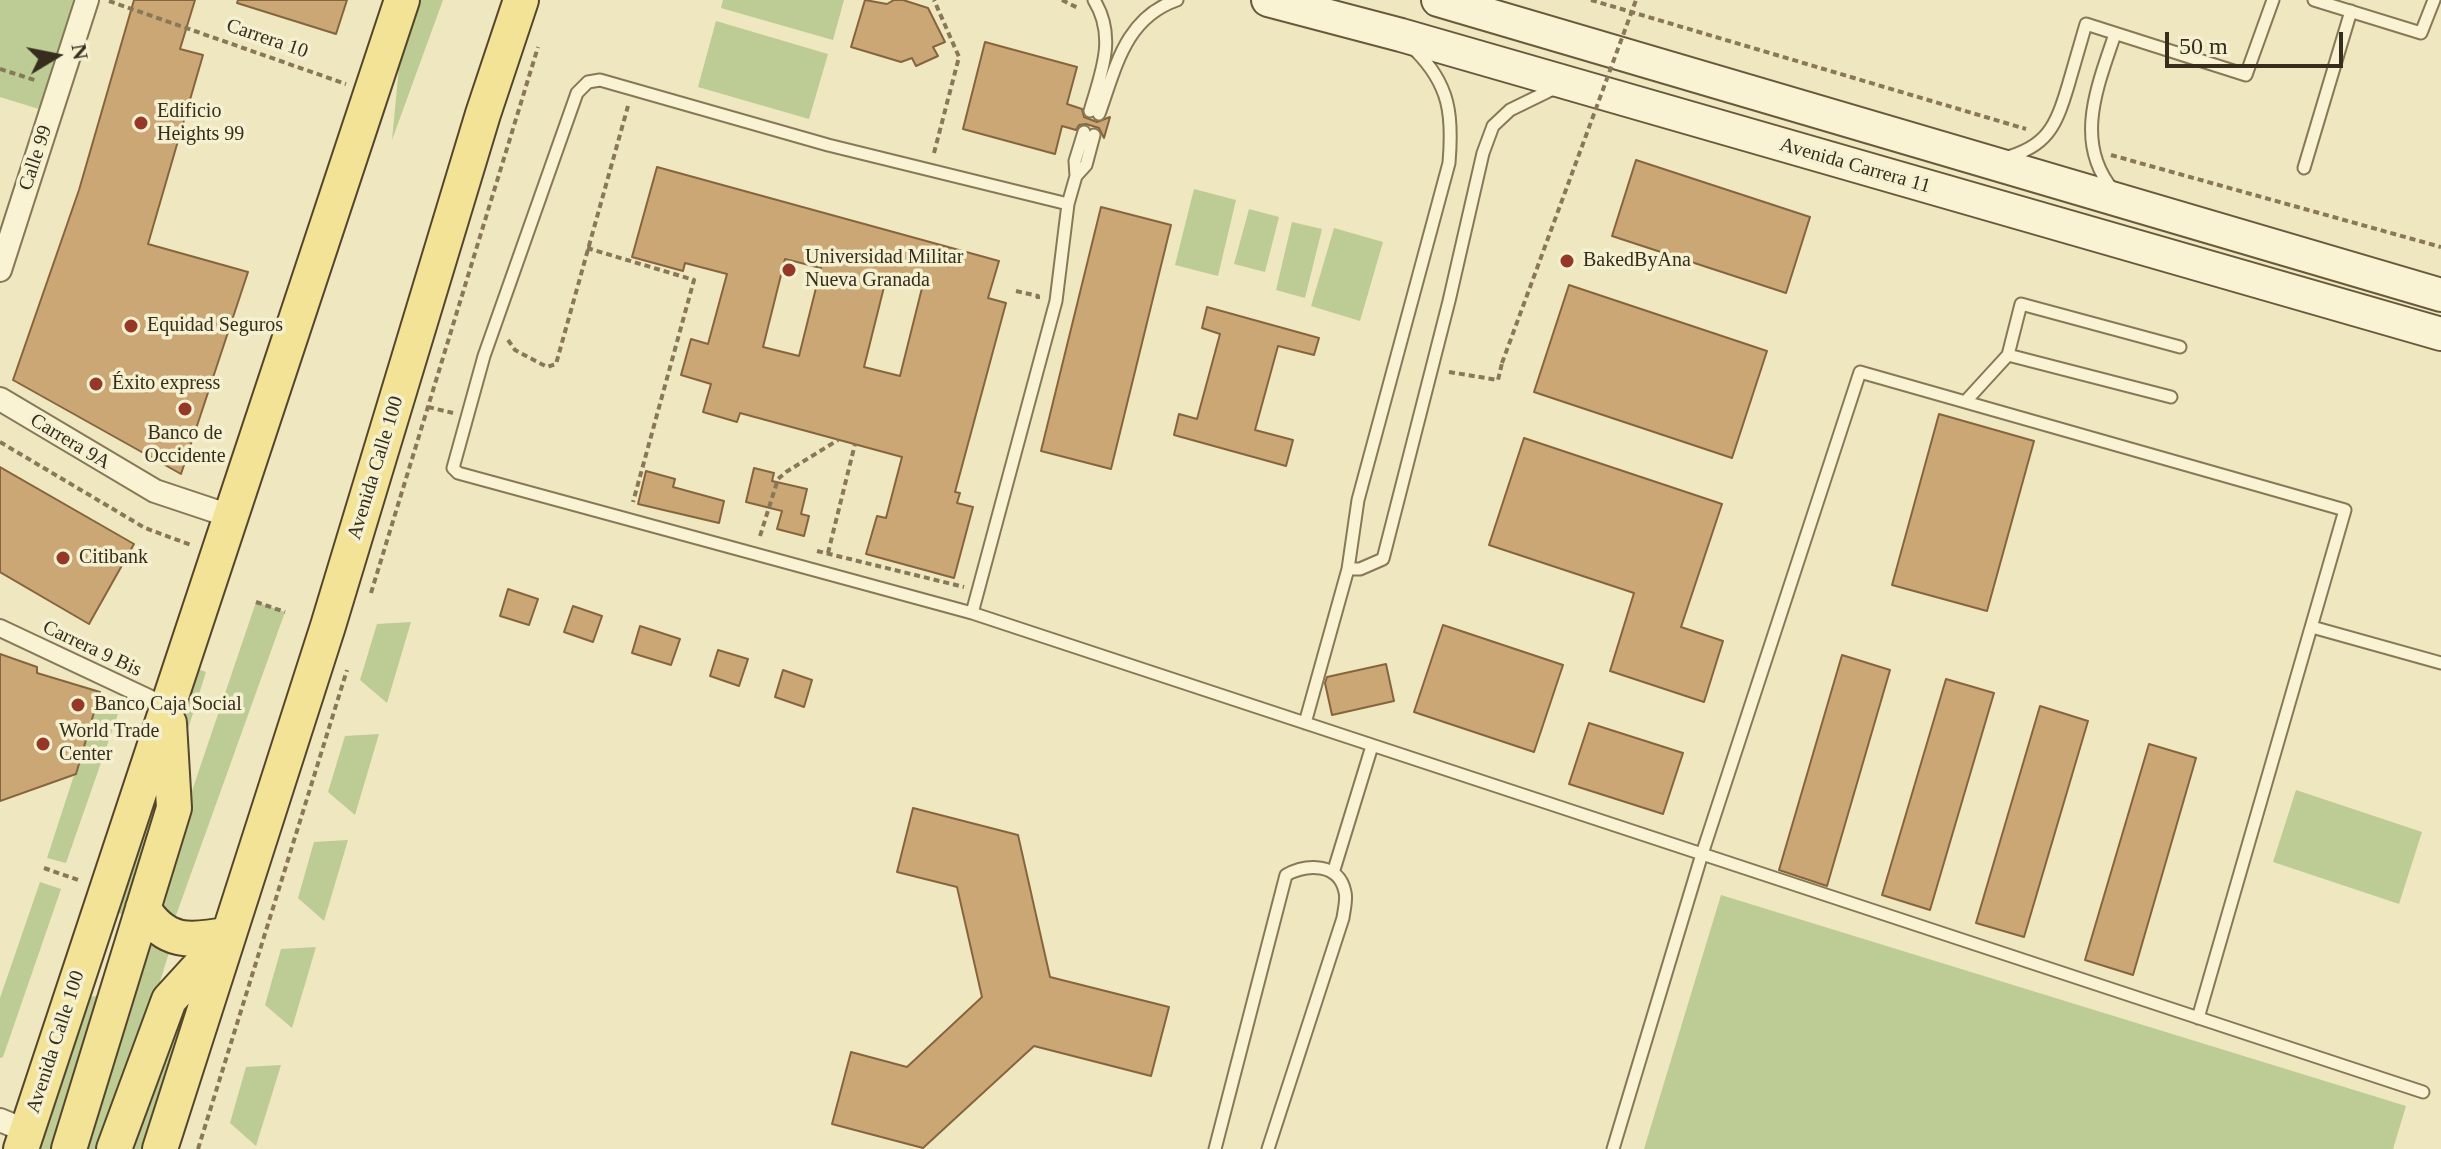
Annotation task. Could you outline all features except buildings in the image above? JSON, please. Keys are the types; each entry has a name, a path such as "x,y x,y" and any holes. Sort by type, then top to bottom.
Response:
{"main road":[{"name":"Avenida Calle 100","path":"16,1133 93,899 168,707 402,0"},
{"name":"Avenida Calle 100","path":"160,1149 328,626 467,166 521,0"},
{"name":"Avenida Carrera 11","path":"1268,0 1401,35 2441,334"},
{"name":"Avenida Carrera 11","path":"1438,0 2441,295"},
{"name":"Avenida Calle 100","path":"69,1149 174,808 168,707"},
{"path":"93,899 120,982"},
{"path":"143,908 165,934 199,939 229,934"},
{"name":"Avenida Calle 100","path":"114,1149 169,1000 229,934"}],"street":[{"name":"Calle 99","path":"0,270 87,0"},
{"name":"Carrera 9A","path":"0,399 155,491 230,516"},
{"name":"Carrera 9 Bis","path":"0,628 168,707"}],"lane":[{"path":"1094,0 1106,26 1108,41 1094,113 1123,45 1133,31 1152,11 1177,0"},
{"path":"1984,162 2030,150 2048,135 2060,115 2086,24 2246,75 2273,0"},
{"path":"2314,0 2421,33 2434,0"},
{"path":"2304,168 2351,11"},
{"path":"2115,34 2093,100 2090,125 2099,168 2121,199"},
{"path":"1305,723 1348,569 1358,500 1449,163 1451,114 1445,93 1426,61 1401,35"},
{"path":"1068,204 828,145 600,80 588,82 577,93 484,356 453,468 458,473 972,613 2423,1092"},
{"path":"1348,569 1360,569 1383,559 1483,153 1493,126 1528,99 1547,90 1574,85"},
{"path":"972,613 1056,301 1068,204 1076,176 1086,165 1089,134"},
{"path":"1965,402 2008,355 2021,304 2180,347"},
{"path":"2008,355 2171,397"},
{"path":"1613,1149 1702,854 1860,372 2345,510 2198,1018"},
{"path":"2312,627 2441,663"},
{"path":"1333,873 1372,746"},
{"path":"1215,1149 1286,875 1300,867 1318,866 1333,873 1346,892 1343,918 1268,1149"}],"path":[{"name":"Carrera 10","path":"106,0 371,93"},
{"path":"933,157 959,57 934,0"},
{"path":"1062,0 1072,3 1082,13"},
{"path":"1591,0 2048,135"},
{"path":"1432,369 1498,380 1636,0"},
{"path":"0,69 59,88"},
{"path":"2093,149 2441,247"},
{"path":"509,331 508,338 515,350 547,367 554,366 587,248 694,280 632,504"},
{"path":"428,407 452,413"},
{"path":"760,536 778,479 838,440"},
{"path":"0,442 145,528 195,546"},
{"path":"828,553 855,444"},
{"path":"746,532 774,539"},
{"path":"814,550 978,590"},
{"path":"256,602 285,612"},
{"path":"44,868 93,899"}],"green space":[{"path":"0,0 87,0 55,114 0,97"},
{"path":"420,0 443,0 392,140 399,67"},
{"path":"723,0 844,0 833,40 721,8"},
{"path":"716,21 828,54 809,119 698,87"},
{"path":"1194,189 1236,200 1218,276 1175,265"},
{"path":"1249,209 1279,217 1265,272 1234,264"},
{"path":"1292,222 1322,229 1305,298 1276,290"},
{"path":"1334,228 1383,242 1360,321 1311,306"},
{"path":"256,602 285,612 174,921 152,909"},
{"path":"411,622 387,703 360,680 377,624"},
{"path":"195,668 206,672 129,916 118,913"},
{"path":"94,714 118,714 66,863 47,858"},
{"path":"379,734 355,815 328,792 345,736"},
{"path":"2296,790 2422,832 2399,904 2273,862"},
{"path":"348,840 324,921 298,898 314,842"},
{"path":"40,882 61,889 3,1057 0,1058 0,998"},
{"path":"1721,895 2406,1106 2393,1149 1644,1149"},
{"path":"143,931 171,946 134,1066 103,1149 75,1149"},
{"path":"316,947 292,1028 265,1005 281,949"},
{"path":"97,996 55,1149 35,1149 87,997"},
{"path":"193,1006 145,1149 126,1149 168,1033"},
{"path":"281,1065 256,1146 230,1123 246,1067"}],"place":[{"name":"Edificio Heights 99","path":"141,123"},
{"name":"BakedByAna","path":"1567,261"},
{"name":"Universidad Militar Nueva Granada","path":"789,270"},
{"name":"Equidad Seguros","path":"131,326"},
{"name":"Éxito express","path":"96,384"},
{"name":"Banco de Occidente","path":"185,409"},
{"name":"Citibank","path":"63,558"},
{"name":"Banco Caja Social","path":"78,705"},
{"name":"World Trade Center","path":"43,744"}]}
